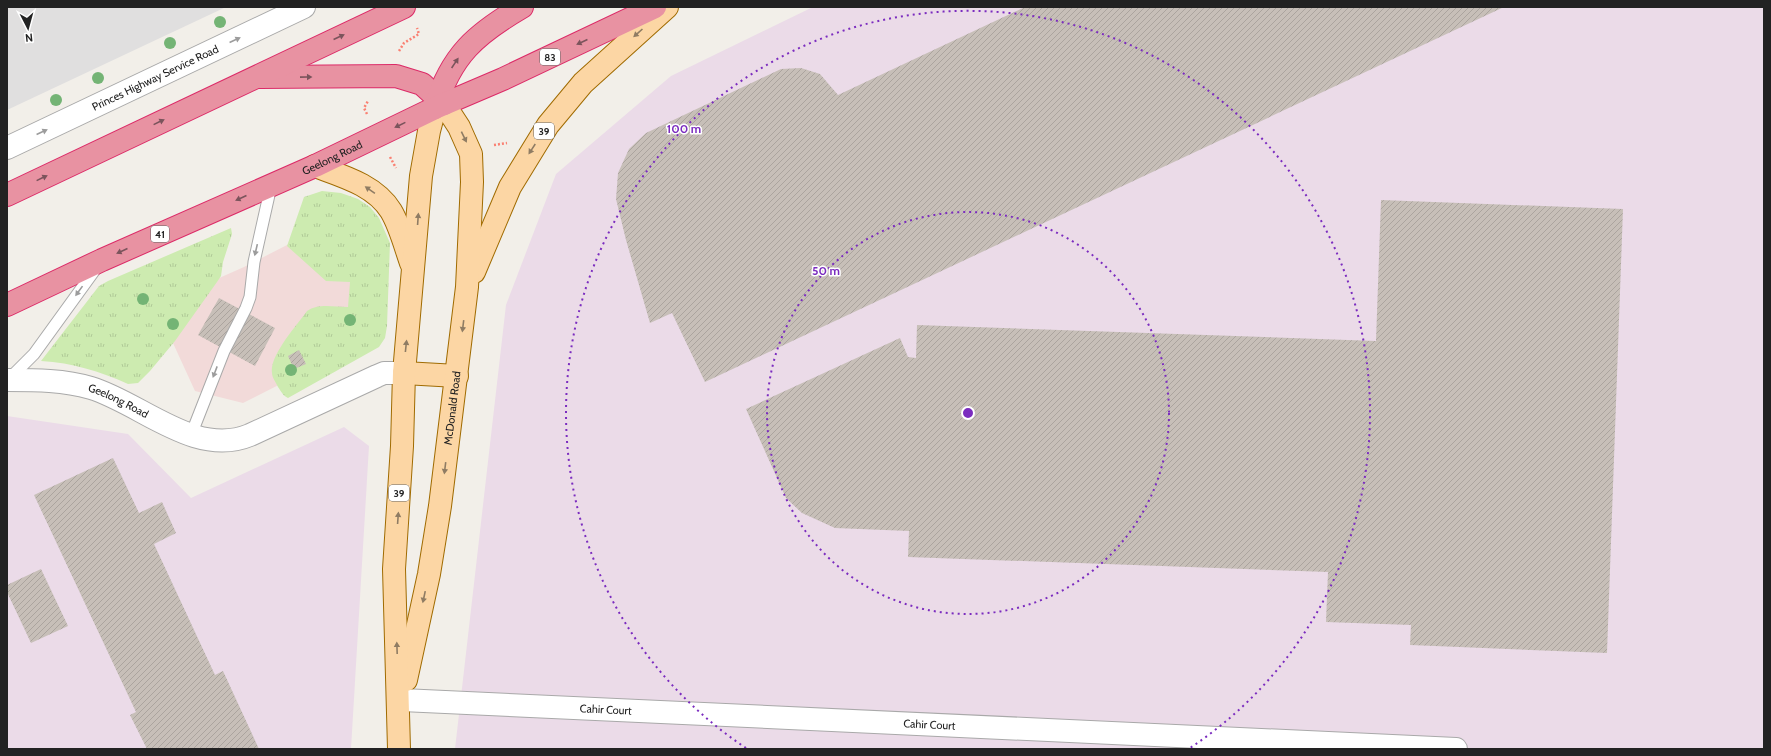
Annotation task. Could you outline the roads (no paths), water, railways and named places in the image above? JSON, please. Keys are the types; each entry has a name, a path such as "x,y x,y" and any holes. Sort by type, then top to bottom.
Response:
{"highway":[{"path":"7,195 253,77 404,7"},
{"path":"439,103 449,71 469,44 492,25 522,7"},
{"name":"Geelong Road","path":"7,305 102,260 315,166 439,103 502,79 655,7"},
{"path":"253,77 396,76 422,84 439,103"}],"main road":[{"name":"39","path":"467,287 510,187 548,125 583,83 667,7"},
{"name":"McDonald Road","path":"399,749 400,708 394,569 402,446 404,373 414,272 421,176 429,131 439,103"},
{"name":"McDonald Road","path":"400,708 430,566 457,376 467,287 472,182 471,154 459,127 439,103"},
{"path":"315,166 355,181 372,191 382,200 391,210 396,220 414,272"},
{"path":"404,373 457,376"}],"street":[{"name":"Princes Highway Service Road","path":"7,148 304,7"},
{"name":"Geelong Road","path":"7,380 52,381 91,388 122,400 175,429 191,435 217,440 244,437 384,373 404,373"},
{"name":"Cahir Court","path":"400,708 1456,749"}],"lane":[{"path":"191,435 224,351 250,297 254,262 271,185"},
{"path":"7,380 34,354 102,260"}]}
